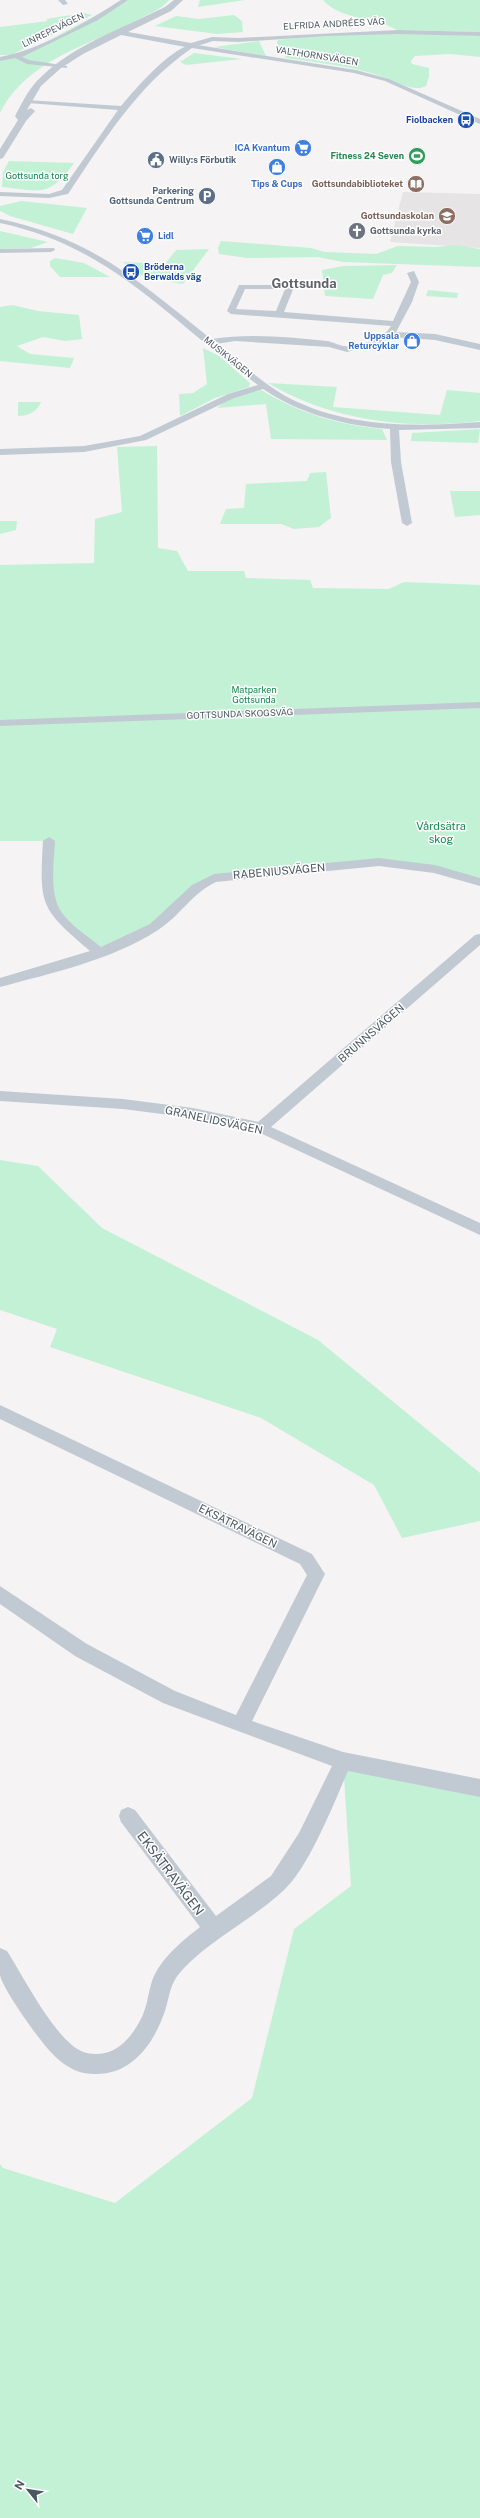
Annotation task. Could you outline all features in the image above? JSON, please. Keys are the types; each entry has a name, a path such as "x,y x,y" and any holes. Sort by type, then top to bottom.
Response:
{"street":[{"name":"LINREPEVÄGEN","path":"0,58 17,57 96,19 125,0"},
{"path":"22,120 19,116 38,85 61,67 91,48 168,9 179,0"},
{"name":"ELFRIDA ANDRÉES VÄG","path":"191,46 212,39 238,40 333,33 406,32 480,34"},
{"name":"VALTHORNSVÄGEN","path":"121,33 191,46 354,71 387,80 480,122"},
{"path":"0,194 49,196 65,192 122,108 160,70 191,46"},
{"name":"LINREPEVÄGEN","path":"17,57 27,62 61,67"},
{"path":"0,156 22,120 38,101 61,67"},
{"path":"28,101 122,108"},
{"path":"0,200 23,195"},
{"name":"MUSIKVÄGEN","path":"0,221 44,231 97,256 130,279 265,386 287,399 318,412 373,424 433,428 480,424"},
{"path":"0,251 51,250"},
{"path":"391,334 394,324 413,292 416,282 411,273"},
{"path":"279,314 290,287 242,287 231,311 394,324"},
{"path":"210,342 235,338 329,344 347,349 376,342 391,334 435,337 480,348"},
{"path":"0,452 84,449 143,438 231,396 265,386"},
{"path":"394,426 396,462 407,523"},
{"name":"GOTTSUNDA SKOGSVÄG","path":"0,723 480,705"},
{"path":"49,841 48,877 52,906 58,915 98,951"},
{"name":"RABENIUSVÄGEN","path":"0,983 129,940 155,926 200,883 214,878 379,862 435,869 480,882"},
{"name":"BRUNNSVÄGEN","path":"261,1128 480,938"},
{"name":"GRANELIDSVÄGEN","path":"0,1096 139,1106 193,1113 261,1128 480,1229"},
{"name":"EKSÄTRAVÄGEN","path":"0,1412 306,1559 316,1574 240,1726"},
{"path":"0,1594 81,1650 124,1674 169,1697 240,1726 343,1761 480,1788"},
{"path":"0,1958 63,2052 85,2064 115,2062 125,2056 137,2043 150,2023 163,1978 192,1947 278,1883 288,1870 322,1812 343,1761"},
{"name":"EKSÄTRAVÄGEN","path":"128,1816 214,1930"}],"shaded area":[{"name":"Gottsundaskolan","path":"403,192 480,194 480,248 390,242"}],"green space":[{"path":"125,0 169,0 162,7 153,12 78,47 42,67 26,80 12,95 0,113 0,59 17,57"},
{"path":"200,0 245,0 198,7"},
{"path":"323,0 480,0 480,32 397,30 379,23 348,15 330,6"},
{"path":"84,13 92,15 11,55 0,55 0,27 48,21 46,19"},
{"path":"234,15 242,21 243,32 217,34 155,26 176,16 199,19"},
{"path":"398,33 480,36 480,57 450,54 415,56 411,61 412,64 429,68 429,77 426,86 417,88 351,68 286,58 277,43 278,40 324,35"},
{"path":"259,41 266,56 214,47"},
{"path":"194,53 242,59 186,65 180,62"},
{"name":"Gottsunda torg","path":"9,161 74,163 58,182 51,187 43,190 26,190 2,187 3,172"},
{"path":"21,201 87,208 73,234 10,216 0,211 0,206"},
{"path":"0,231 48,242 31,248 0,249"},
{"path":"221,241 311,248 325,252 376,254 398,246 437,247 456,245 480,249 480,267 343,262 318,257 247,258 219,254 218,248"},
{"path":"209,249 183,284 146,278 123,262 165,264 176,250"},
{"path":"55,258 84,263 110,277 60,277 50,266 50,261"},
{"path":"397,265 392,273 383,275 373,299 325,296 322,270 344,266"},
{"path":"428,290 458,293 457,298 426,296"},
{"path":"12,305 38,311 79,315 82,339 65,341 43,337 17,346 30,354 74,358 70,368 0,361 0,307"},
{"path":"203,348 219,356 250,383 249,387 215,398 180,416 179,394 193,393 207,384"},
{"path":"268,383 337,387 333,407 440,415 447,390 480,393 480,421 453,424 425,424 371,420 318,406 292,396"},
{"path":"261,390 290,405 320,417 382,429 387,440 271,439 266,404 217,408 231,396"},
{"path":"18,402 41,402 32,413 18,416"},
{"path":"480,429 478,443 411,441 412,433"},
{"path":"157,446 158,548 177,551 188,571 244,571 246,578 310,580 313,588 389,589 404,582 480,585 480,880 401,864 214,878 155,926 98,951 52,906 49,841 0,841 0,565 94,563 95,519 122,512 117,447"},
{"path":"326,472 331,518 319,527 294,529 281,524 220,524 226,509 244,508 246,484 307,481 310,473"},
{"path":"450,491 480,491 480,515 455,517"},
{"path":"0,521 17,521 16,530 0,534"},
{"path":"0,1160 38,1166 102,1228 318,1340 480,1473 480,1521 402,1538 374,1485 261,1418 50,1347 57,1329 0,1310"},
{"path":"343,1761 480,1788 480,2518 0,2518 0,2164 3,2168 115,2203 252,2098 294,1929 351,1886"}],"place":[{"name":"Fiolbacken","path":"466,120"},
{"name":"ICA Kvantum","path":"303,148"},
{"name":"Fitness 24 Seven","path":"417,156"},
{"name":"Willy:s Förbutik","path":"156,160"},
{"name":"Tips & Cups","path":"277,167"},
{"name":"Gottsundabiblioteket","path":"416,184"},
{"name":"Parkering Gottsunda Centrum","path":"207,196"},
{"name":"Gottsundaskolan","path":"447,216"},
{"name":"Gottsunda kyrka","path":"357,231"},
{"name":"Lidl","path":"145,236"},
{"name":"Bröderna Berwalds väg","path":"131,272"},
{"name":"Uppsala Returcyklar","path":"412,341"}],"district":[{"name":"Gottsunda","path":"304,283"}],"park label":[{"name":"Matparken Gottsunda","path":"254,696"},
{"name":"Vårdsätra skog","path":"441,832"}]}
